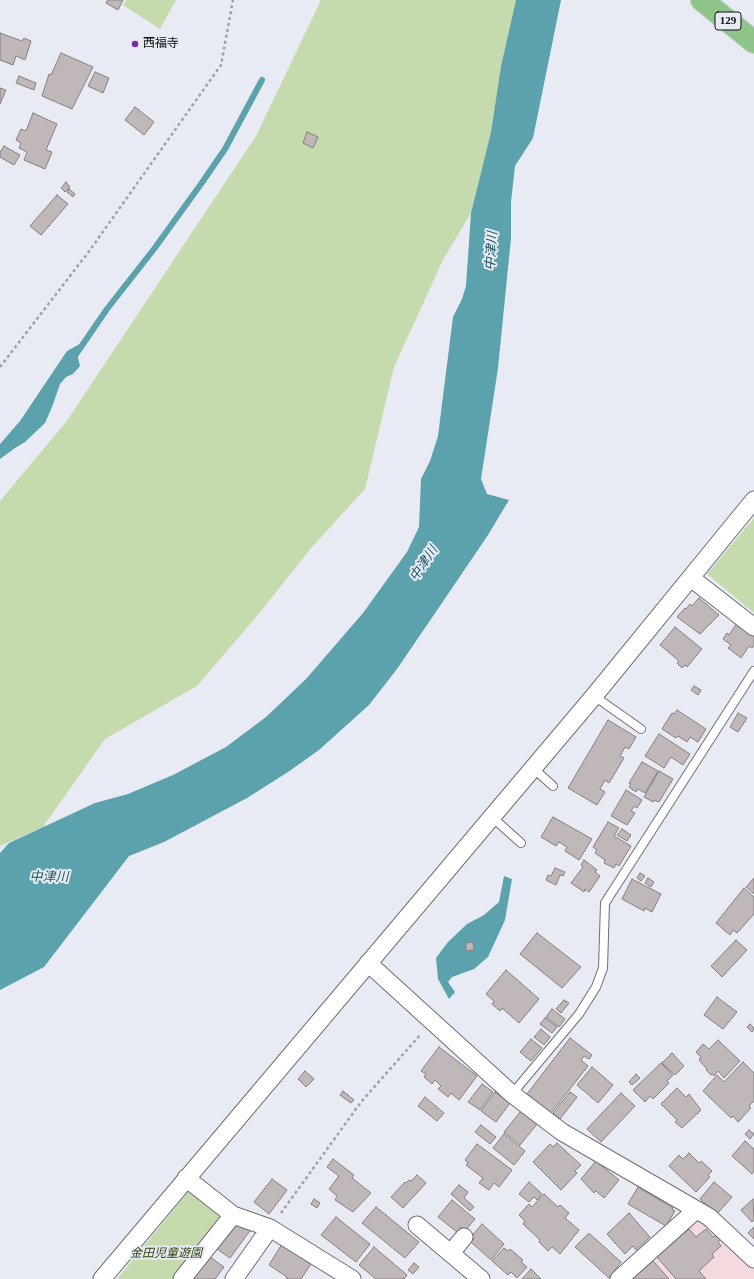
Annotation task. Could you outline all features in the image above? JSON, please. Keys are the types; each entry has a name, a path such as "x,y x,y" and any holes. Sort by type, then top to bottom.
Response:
{"highway":[{"name":"129","path":"702,0 754,42"},
{"path":"725,0 754,23"}],"street":[{"path":"102,1279 594,696 754,500"},
{"path":"691,578 754,627"},
{"path":"368,963 512,1094 562,1132 709,1217 754,1259"},
{"path":"186,1178 233,1215 270,1228 352,1279"},
{"path":"619,1279 696,1210"},
{"path":"182,1279 233,1215"},
{"path":"417,1225 481,1279"},
{"path":"234,1279 270,1228"},
{"path":"451,1253 464,1237"}],"lane":[{"path":"512,1094 579,1014 596,987 604,968 605,903 754,671"},
{"path":"594,696 641,729"},
{"path":"533,768 552,786"},
{"path":"492,817 521,843"}],"path":[{"path":"0,367 90,250 221,65 233,0"},
{"path":"270,1228 361,1102 423,1032"}],"shaded area":[{"path":"700,1219 754,1266 754,1279 625,1279 690,1221"}],"green space":[{"path":"126,0 176,0 160,29 123,5"},
{"path":"321,0 516,0 501,66 491,132 471,213 443,260 394,367 365,489 312,547 257,616 197,686 105,739 43,827 0,846 0,501 66,422 256,136"},
{"path":"754,518 754,613 707,574"},
{"name":"金田児童遊園","path":"188,1192 197,1192 221,1210 222,1218 173,1279 117,1279"}],"water":[{"name":"中津川","path":"516,0 561,0 533,138 515,166 511,202 511,238 498,368 481,479 487,494 509,500 488,535 397,669 369,705 319,750 247,798 164,842 129,856 44,967 0,990 0,853 9,843 95,803 128,794 173,775 226,747 266,717 306,679 363,613 407,552 419,527 421,479 430,461 438,436 453,317 462,299 466,286 471,213 491,132 501,66"},
{"path":"80,344 77,354 80,366 73,374 66,377 60,384 45,423 25,442 0,459 0,444 20,421 67,351"},
{"path":"504,876 512,879 505,920 488,957 474,969 452,977 448,982 455,992 449,999 438,979 436,958 448,942 467,924 484,915 499,902"}],"building":[{"path":"108,0 123,0 118,10 106,3"},
{"path":"0,33 22,41 24,38 31,41 25,60 16,56 13,65 0,60"},
{"path":"61,53 93,67 72,109 42,96 49,74 51,75"},
{"path":"95,72 109,78 103,93 88,86"},
{"path":"19,76 36,83 34,90 16,83"},
{"path":"0,88 6,90 0,104"},
{"path":"135,107 154,122 144,135 125,120"},
{"path":"33,113 57,124 46,150 52,152 45,169 24,160 27,152 19,148 21,143 16,140 21,129 26,131"},
{"path":"307,132 318,137 313,148 303,143"},
{"path":"4,146 20,155 14,165 0,157 0,152"},
{"path":"66,182 70,187 65,192 61,188"},
{"path":"69,189 75,194 73,197 67,192"},
{"path":"57,195 68,204 41,235 30,226"},
{"path":"699,598 719,615 700,634 677,617 685,608 686,609 690,604 692,606"},
{"path":"737,623 754,636 754,645 752,648 749,646 741,658 728,648 731,645 723,639 727,633 729,635"},
{"path":"675,627 702,649 687,667 685,665 682,668 677,663 679,661 660,645"},
{"path":"694,686 701,690 698,695 691,690"},
{"path":"677,710 706,729 698,742 690,737 687,742 678,736 676,738 662,729 672,713 674,714"},
{"path":"738,713 747,718 738,732 730,727"},
{"path":"608,720 636,737 629,749 625,747 620,756 624,758 609,783 605,780 600,789 605,792 597,805 568,788"},
{"path":"659,734 690,754 683,765 671,757 664,768 645,756"},
{"path":"642,762 658,771 645,793 638,789 636,792 629,787 631,784 629,783"},
{"path":"659,771 673,779 659,802 654,800 653,802 644,797"},
{"path":"626,790 642,800 637,808 634,806 631,811 635,813 627,825 611,816"},
{"path":"553,817 592,839 579,860 565,851 567,847 559,842 556,846 541,837"},
{"path":"608,822 619,828 614,836 631,846 619,866 616,864 614,868 604,863 605,860 595,853 597,850 593,847"},
{"path":"622,829 631,835 627,841 617,835"},
{"path":"584,860 597,870 595,872 600,876 589,892 585,889 584,892 571,883 583,867 581,865"},
{"path":"555,868 565,872 563,876 560,875 556,885 546,880 548,875 551,876"},
{"path":"640,873 645,876 641,881 637,878"},
{"path":"648,878 654,882 651,887 645,883"},
{"path":"754,878 754,894 746,887"},
{"path":"632,879 661,894 652,912 645,908 644,911 622,899"},
{"path":"744,888 754,897 754,914 737,933 733,930 730,935 716,923"},
{"path":"537,933 581,967 562,988 520,954"},
{"path":"736,940 747,950 722,977 711,966"},
{"path":"473,942 474,950 466,951 466,943"},
{"path":"506,970 539,999 519,1023 502,1008 500,1011 492,1004 494,1001 486,994"},
{"path":"717,997 737,1012 723,1029 704,1015"},
{"path":"564,1000 569,1003 561,1013 556,1009"},
{"path":"552,1009 565,1019 559,1027 546,1017"},
{"path":"545,1018 557,1027 552,1033 540,1024"},
{"path":"750,1024 754,1028 752,1032 747,1027"},
{"path":"541,1029 550,1037 544,1045 534,1037"},
{"path":"570,1038 592,1055 589,1059 584,1056 581,1060 588,1066 551,1113 527,1094"},
{"path":"531,1039 542,1048 531,1061 520,1052"},
{"path":"718,1040 740,1061 724,1078 718,1071 714,1076 713,1074 711,1075 699,1060 701,1057 696,1052 703,1044 709,1049"},
{"path":"439,1047 477,1076 459,1100 451,1093 448,1097 438,1089 441,1086 435,1080 432,1084 424,1077 426,1074 421,1071"},
{"path":"672,1053 684,1066 675,1075 662,1063"},
{"path":"743,1062 754,1073 754,1101 749,1106 751,1108 738,1122 733,1116 731,1118 703,1091 717,1075 724,1082"},
{"path":"661,1063 673,1075 667,1081 669,1083 653,1099 650,1096 645,1102 633,1090"},
{"path":"592,1067 613,1085 598,1103 577,1085"},
{"path":"305,1071 314,1079 306,1087 298,1079"},
{"path":"636,1074 640,1078 632,1085 629,1082"},
{"path":"482,1084 493,1092 480,1110 468,1102"},
{"path":"677,1088 686,1097 689,1094 701,1110 682,1128 675,1122 677,1120 661,1104"},
{"path":"343,1091 354,1100 351,1103 340,1095"},
{"path":"495,1092 510,1103 496,1122 481,1111"},
{"path":"570,1092 577,1097 560,1119 553,1113"},
{"path":"621,1093 635,1106 601,1142 587,1129"},
{"path":"425,1097 444,1113 437,1121 418,1106"},
{"path":"521,1111 537,1124 520,1145 504,1132"},
{"path":"481,1125 496,1137 490,1144 475,1132"},
{"path":"749,1130 754,1134 750,1139 745,1134"},
{"path":"504,1134 525,1151 514,1165 493,1148"},
{"path":"745,1141 754,1149 754,1171 752,1174 732,1156"},
{"path":"557,1143 581,1165 575,1171 577,1173 561,1190 533,1162 550,1144 553,1147"},
{"path":"477,1144 512,1170 499,1187 494,1183 489,1190 479,1183 483,1178 466,1165 468,1163 465,1160"},
{"path":"689,1153 699,1163 701,1161 712,1171 708,1175 710,1177 696,1192 669,1166 679,1155 683,1159"},
{"path":"333,1159 354,1175 352,1178 371,1193 353,1212 335,1200 337,1196 329,1189 339,1176 327,1167"},
{"path":"596,1161 619,1180 604,1198 596,1191 594,1193 581,1179"},
{"path":"417,1175 426,1183 403,1208 391,1197 405,1182 406,1183 409,1180 411,1181"},
{"path":"272,1179 287,1190 269,1214 254,1202"},
{"path":"529,1182 542,1194 537,1200 534,1197 529,1202 519,1194"},
{"path":"714,1182 732,1197 717,1214 700,1199"},
{"path":"459,1185 468,1192 464,1198 474,1207 470,1211 451,1194"},
{"path":"638,1187 673,1208 672,1210 675,1211 666,1226 628,1204"},
{"path":"544,1194 558,1207 560,1205 569,1213 565,1218 579,1230 560,1254 552,1247 548,1251 539,1242 540,1240 523,1224 525,1221 519,1215 529,1204 532,1207"},
{"path":"314,1199 320,1203 317,1208 311,1204"},
{"path":"753,1199 754,1220 752,1222 741,1210"},
{"path":"452,1200 475,1219 465,1231 461,1227 457,1232 438,1217"},
{"path":"376,1207 419,1242 405,1258 362,1223"},
{"path":"629,1213 650,1237 636,1250 633,1246 625,1254 607,1234"},
{"path":"336,1217 370,1244 356,1262 321,1235"},
{"path":"240,1219 252,1228 230,1258 217,1249"},
{"path":"482,1224 504,1244 491,1260 471,1242 474,1239 471,1237"},
{"path":"754,1227 754,1239 748,1233"},
{"path":"689,1229 696,1237 706,1229 713,1237 717,1235 721,1239 718,1242 721,1246 712,1254 714,1257 699,1271 706,1279 676,1279 657,1257"},
{"path":"588,1234 590,1234 621,1262 609,1278 575,1247"},
{"path":"282,1244 305,1256 303,1259 311,1264 301,1279 286,1279 287,1277 269,1265"},
{"path":"374,1247 407,1275 404,1279 376,1279 359,1265"},
{"path":"504,1248 508,1251 510,1249 523,1260 521,1262 527,1267 517,1278 511,1272 508,1275 492,1261"},
{"path":"210,1257 224,1267 215,1279 193,1279"},
{"path":"653,1261 669,1279 632,1279"},
{"path":"414,1263 419,1267 413,1274 408,1270"},
{"path":"531,1269 541,1279 522,1279"}],"waterway":[{"path":"72,360 107,309 154,249 225,149 262,80"}],"place":[{"name":"西福寺","path":"135,44"}]}
